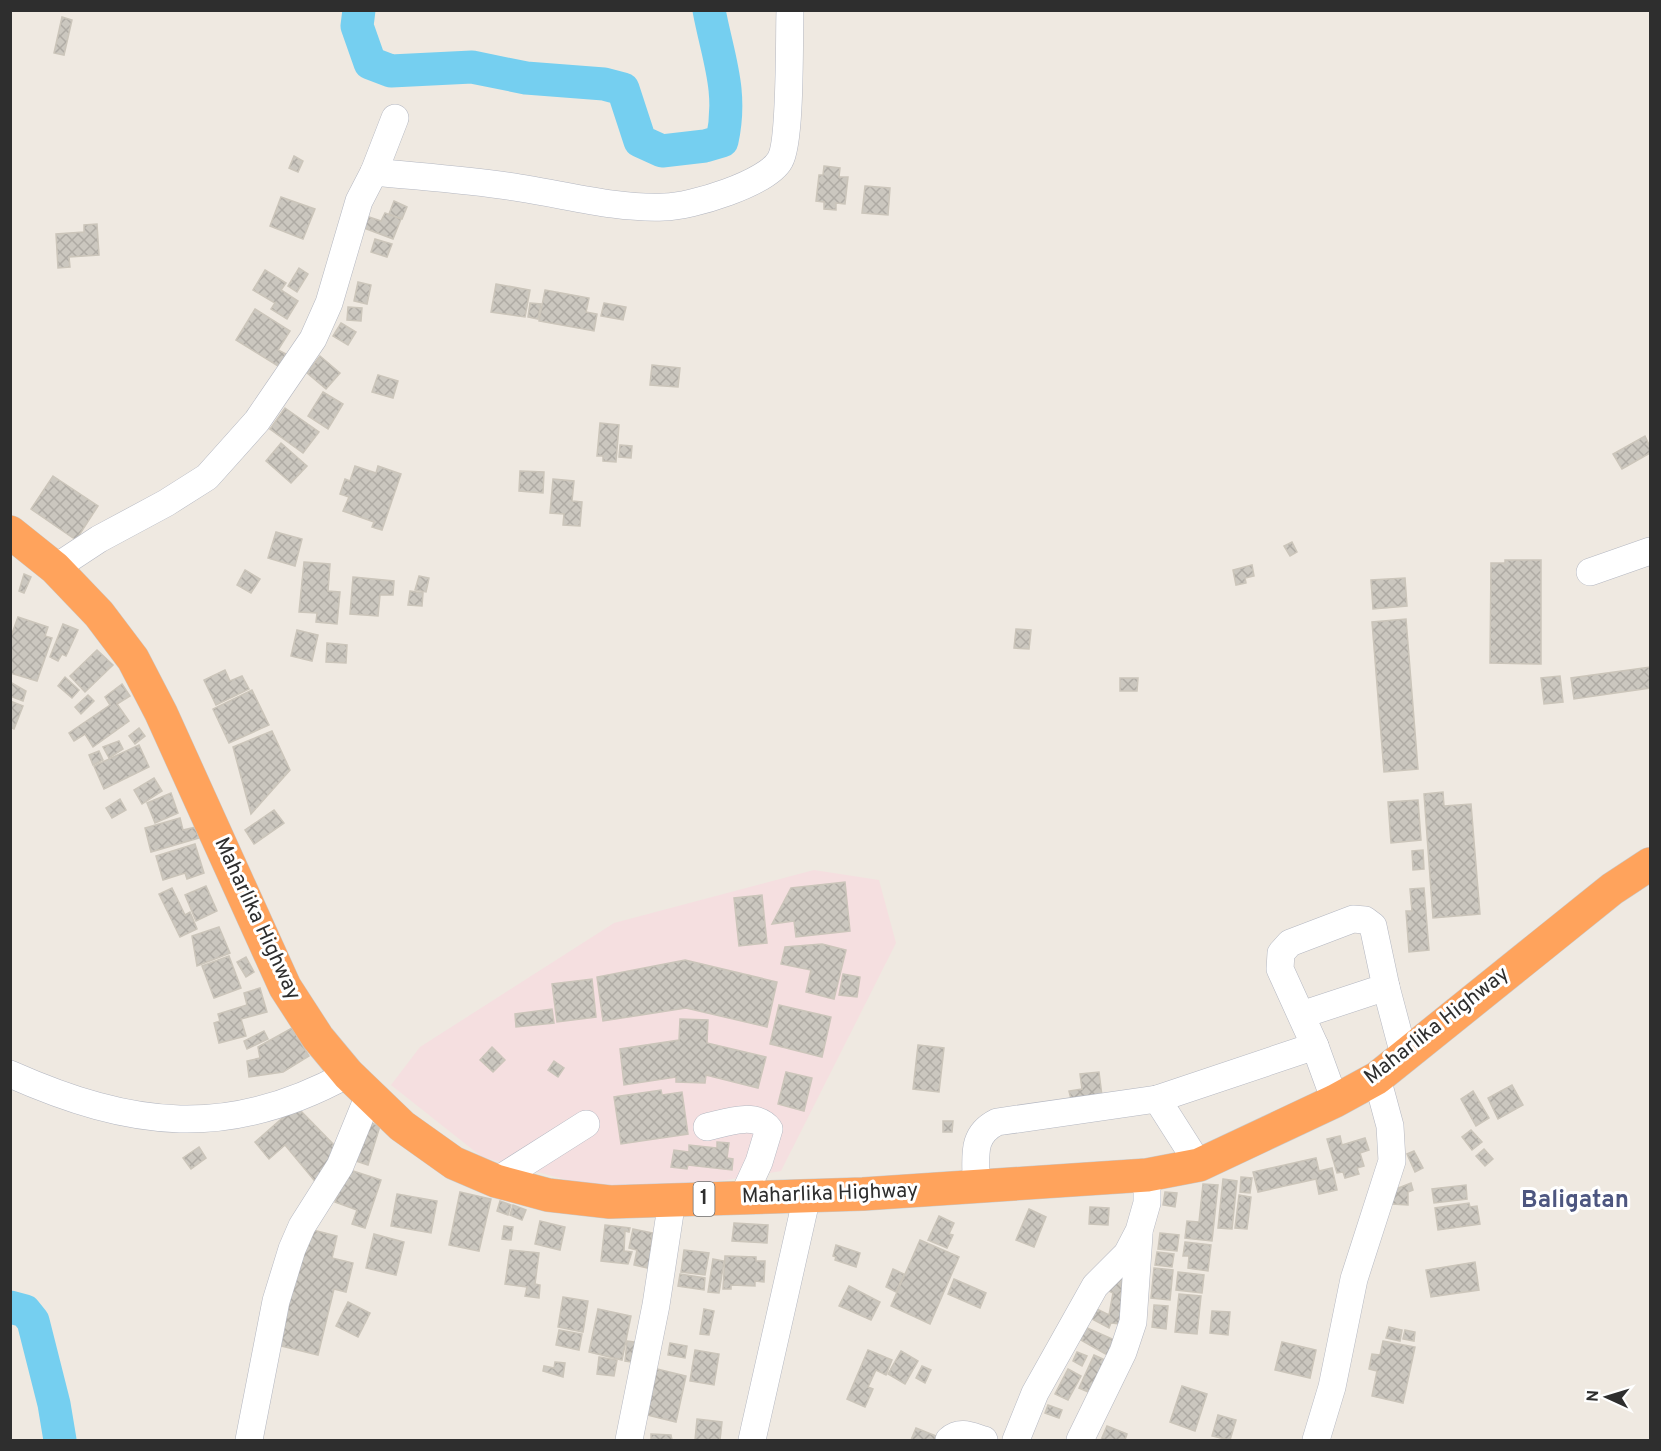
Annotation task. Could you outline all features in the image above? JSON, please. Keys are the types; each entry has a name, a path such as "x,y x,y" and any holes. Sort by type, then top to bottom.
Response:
{"highway":[{"name":"Maharlika Highway","path":"10,532 55,568 99,614 133,659 161,713 285,987 318,1038 359,1084 402,1126 438,1153 454,1163 496,1181 559,1196 610,1202 807,1196 1147,1175 1199,1165 1335,1101 1377,1078 1612,889 1650,864"}],"street":[{"path":"374,172 492,184 631,206 666,207 700,200 745,184 772,171 784,150 790,10"},
{"path":"55,568 99,539 166,503 207,477 257,421 314,339 329,303 359,201 374,172 395,118"},
{"path":"1590,572 1650,551"},
{"path":"1335,1101 1315,1046 1280,969 1281,953 1290,943 1353,919 1365,920 1373,926 1404,1055"},
{"path":"1301,1015 1386,987"},
{"path":"976,1187 978,1138 985,1128 997,1122 1157,1098 1315,1046"},
{"path":"10,1074 63,1097 172,1120 236,1117 359,1084 340,1166 302,1226 292,1249 276,1301 249,1440"},
{"path":"1316,1440 1332,1387 1354,1279 1392,1161 1390,1126 1377,1078"},
{"path":"1157,1098 1199,1165"},
{"path":"707,1127 745,1120 761,1122 769,1129 770,1133 759,1162 742,1199"},
{"path":"496,1181 586,1124"},
{"path":"1016,1440 1035,1394 1095,1286 1127,1254 1139,1231 1147,1203 1147,1175"},
{"path":"753,1440 807,1196"},
{"path":"629,1440 656,1305 672,1200"},
{"path":"1080,1440 1123,1352 1133,1323 1139,1231"},
{"path":"949,1440 957,1434 984,1440"}],"shaded area":[{"path":"814,870 879,880 896,943 781,1171 678,1188 589,1186 482,1157 391,1085 420,1047 614,923"}],"building":[{"path":"62,17 72,20 64,55 54,53"},
{"path":"294,156 303,161 298,172 289,168"},
{"path":"824,166 840,168 839,177 848,177 845,204 836,203 836,210 824,209 824,202 816,201 819,175 823,175"},
{"path":"865,186 890,188 888,215 862,213"},
{"path":"281,197 315,209 303,239 270,226"},
{"path":"394,201 407,207 402,219 389,214"},
{"path":"385,213 401,219 393,239 364,228 369,217 381,221"},
{"path":"97,224 99,255 69,257 70,267 58,268 56,234 84,232 84,225"},
{"path":"375,239 392,244 387,257 371,252"},
{"path":"299,268 308,274 297,292 288,286"},
{"path":"265,270 286,283 281,290 298,301 287,319 271,309 275,303 253,290"},
{"path":"358,282 371,285 367,304 354,301"},
{"path":"496,284 530,290 525,317 491,312"},
{"path":"545,290 589,298 586,312 597,314 594,331 539,321"},
{"path":"530,303 541,304 538,319 528,317"},
{"path":"604,303 626,307 623,320 601,316"},
{"path":"348,307 362,308 361,321 347,320"},
{"path":"255,309 290,331 278,350 286,354 278,366 236,340"},
{"path":"341,323 356,332 348,345 333,336"},
{"path":"320,356 340,373 326,389 307,373"},
{"path":"652,365 680,368 678,387 650,385"},
{"path":"378,375 398,381 393,398 372,392"},
{"path":"323,392 343,404 328,429 308,416"},
{"path":"285,408 319,432 303,453 270,429"},
{"path":"600,423 619,425 616,462 603,461 603,456 597,456"},
{"path":"1645,436 1650,453 1622,469 1613,454"},
{"path":"281,443 307,466 291,483 266,461"},
{"path":"620,445 632,446 631,458 619,457"},
{"path":"355,466 376,473 378,466 401,474 382,530 372,527 374,522 343,511 349,497 340,494 345,479 350,481"},
{"path":"520,471 544,472 543,493 519,491"},
{"path":"53,476 98,506 76,540 31,509"},
{"path":"553,479 574,481 572,501 582,502 580,526 563,525 564,514 550,513"},
{"path":"276,532 302,539 295,566 268,558"},
{"path":"1292,542 1297,552 1290,556 1284,546"},
{"path":"1505,560 1541,560 1541,664 1490,663 1491,563 1505,563"},
{"path":"304,562 330,564 328,591 340,592 337,624 316,622 317,613 299,612"},
{"path":"1252,565 1254,576 1245,578 1246,583 1236,585 1233,570"},
{"path":"245,570 260,579 251,593 237,585"},
{"path":"24,574 31,577 24,593 19,591"},
{"path":"419,576 429,578 426,592 415,590"},
{"path":"353,577 394,581 393,595 380,595 378,616 350,614"},
{"path":"1405,578 1407,606 1373,609 1371,580"},
{"path":"410,591 423,593 422,606 408,605"},
{"path":"18,617 48,627 45,636 52,638 37,681 10,673 10,639"},
{"path":"1406,619 1418,769 1384,772 1372,622"},
{"path":"63,624 78,630 66,656 62,654 58,661 50,657"},
{"path":"1016,629 1031,630 1029,649 1014,648"},
{"path":"297,630 318,635 312,661 291,656"},
{"path":"327,643 347,645 346,663 326,662"},
{"path":"97,650 113,665 85,692 70,676"},
{"path":"1650,667 1650,688 1574,699 1571,678"},
{"path":"225,670 230,681 242,676 249,689 216,705 204,680"},
{"path":"1560,676 1563,702 1544,704 1541,678"},
{"path":"65,677 79,690 72,698 58,686"},
{"path":"1120,678 1138,678 1137,691 1120,691"},
{"path":"10,682 26,691 23,701 10,696"},
{"path":"122,684 130,696 117,704 129,721 93,747 85,734 74,741 69,733 110,705 105,697"},
{"path":"252,690 269,725 229,743 213,709"},
{"path":"88,695 94,701 81,714 75,707"},
{"path":"10,701 23,706 14,729 10,727"},
{"path":"139,728 145,736 135,744 129,736"},
{"path":"272,731 290,770 251,814 233,747"},
{"path":"119,741 123,749 109,758 103,747"},
{"path":"139,745 149,767 104,789 94,766"},
{"path":"99,751 103,760 93,765 89,755"},
{"path":"154,778 162,791 142,804 134,790"},
{"path":"1443,792 1444,806 1471,804 1480,914 1433,918 1424,794"},
{"path":"171,793 178,813 155,823 147,803"},
{"path":"120,799 126,810 112,818 106,808"},
{"path":"1418,800 1421,840 1391,843 1388,802"},
{"path":"274,810 284,823 254,844 245,830"},
{"path":"180,818 183,830 196,827 199,838 151,852 145,828"},
{"path":"195,844 204,873 187,879 185,873 163,880 156,856"},
{"path":"1423,850 1424,869 1413,870 1412,851"},
{"path":"845,882 850,931 796,937 794,921 772,924 791,888"},
{"path":"206,886 217,911 196,921 185,895"},
{"path":"172,888 185,915 190,912 197,929 180,937 159,894"},
{"path":"1424,888 1429,950 1409,952 1406,911 1412,911 1410,889"},
{"path":"762,895 767,943 739,946 734,898"},
{"path":"219,927 230,953 197,966 192,936"},
{"path":"822,944 846,950 834,999 806,992 811,970 781,964 785,947"},
{"path":"229,956 241,988 214,998 202,966"},
{"path":"246,957 254,972 246,977 237,962"},
{"path":"685,960 777,982 767,1027 686,1008 603,1021 597,977"},
{"path":"843,974 860,977 857,997 839,995"},
{"path":"592,979 596,1017 557,1022 552,984"},
{"path":"260,988 267,1012 241,1019 246,1036 219,1043 214,1023 220,1021 218,1014 247,1005 244,993"},
{"path":"779,1005 831,1017 822,1057 770,1044"},
{"path":"552,1009 554,1023 516,1027 515,1014"},
{"path":"680,1019 708,1020 707,1043 766,1057 758,1088 706,1075 705,1083 676,1082 676,1077 624,1085 620,1049 679,1040"},
{"path":"292,1028 309,1056 283,1072 249,1077 247,1061 260,1058 258,1047"},
{"path":"264,1031 268,1039 247,1049 244,1041"},
{"path":"918,1045 944,1048 939,1092 913,1089"},
{"path":"492,1047 505,1060 493,1072 480,1060"},
{"path":"554,1061 564,1068 558,1077 548,1070"},
{"path":"786,1072 812,1078 804,1111 778,1104"},
{"path":"1099,1072 1102,1096 1072,1103 1069,1091 1082,1089 1080,1074"},
{"path":"1512,1085 1523,1105 1498,1119 1488,1098"},
{"path":"661,1090 662,1095 682,1092 688,1134 621,1144 614,1097"},
{"path":"1473,1091 1489,1118 1476,1126 1461,1099"},
{"path":"296,1106 337,1148 318,1185 285,1145 269,1159 255,1142"},
{"path":"365,1121 380,1126 368,1165 353,1160"},
{"path":"943,1121 953,1121 952,1132 943,1132"},
{"path":"1471,1130 1482,1142 1472,1150 1462,1137"},
{"path":"1340,1136 1342,1145 1365,1138 1369,1150 1360,1153 1364,1166 1357,1168 1359,1174 1345,1178 1343,1172 1337,1173 1327,1139"},
{"path":"717,1142 729,1143 727,1158 733,1159 732,1170 688,1165 687,1169 671,1167 674,1150 689,1152 689,1145 717,1148"},
{"path":"199,1147 206,1158 191,1169 183,1158"},
{"path":"1484,1149 1493,1159 1485,1166 1476,1156"},
{"path":"1414,1151 1423,1168 1415,1172 1407,1154"},
{"path":"1316,1158 1319,1171 1332,1168 1337,1190 1319,1194 1316,1179 1258,1192 1253,1172"},
{"path":"347,1169 381,1180 365,1228 352,1224 357,1210 335,1202"},
{"path":"1241,1177 1252,1178 1250,1193 1240,1192"},
{"path":"1223,1179 1237,1181 1232,1229 1218,1228"},
{"path":"1411,1183 1413,1190 1408,1192 1408,1205 1392,1204 1393,1190"},
{"path":"1203,1184 1218,1185 1212,1241 1185,1238 1187,1221 1199,1222"},
{"path":"1466,1185 1467,1199 1434,1203 1432,1189"},
{"path":"460,1192 491,1199 479,1251 449,1245"},
{"path":"1165,1192 1177,1193 1175,1207 1163,1205"},
{"path":"397,1194 437,1201 431,1233 391,1226"},
{"path":"1239,1195 1251,1197 1247,1229 1235,1228"},
{"path":"500,1201 511,1205 508,1215 497,1211"},
{"path":"1469,1203 1470,1207 1477,1206 1480,1224 1438,1230 1435,1208"},
{"path":"513,1205 526,1210 522,1220 510,1215"},
{"path":"1090,1207 1109,1208 1108,1225 1089,1224"},
{"path":"1029,1209 1046,1217 1034,1247 1016,1240"},
{"path":"939,1216 954,1223 949,1234 953,1235 947,1248 928,1240"},
{"path":"540,1221 565,1227 560,1250 535,1244"},
{"path":"734,1223 768,1225 767,1243 732,1241"},
{"path":"605,1225 630,1228 629,1232 625,1231 624,1251 632,1252 628,1264 601,1261"},
{"path":"504,1226 513,1227 511,1240 502,1239"},
{"path":"305,1228 337,1236 332,1258 353,1263 346,1292 334,1289 318,1355 277,1345"},
{"path":"633,1229 653,1233 651,1245 657,1246 652,1269 634,1265 637,1250 629,1248"},
{"path":"1160,1233 1179,1235 1177,1251 1158,1249"},
{"path":"374,1234 404,1242 396,1275 366,1268"},
{"path":"920,1240 959,1257 930,1324 891,1306"},
{"path":"1185,1242 1211,1245 1208,1271 1188,1268 1189,1256 1183,1256"},
{"path":"836,1245 860,1253 856,1267 835,1260 836,1257 833,1256"},
{"path":"510,1250 539,1253 535,1284 540,1285 539,1298 525,1296 527,1287 505,1284"},
{"path":"684,1250 709,1253 705,1275 681,1272"},
{"path":"1157,1252 1174,1254 1172,1267 1155,1265"},
{"path":"725,1256 756,1257 756,1261 765,1261 764,1282 755,1281 755,1286 731,1285 731,1289 723,1289"},
{"path":"713,1259 724,1261 719,1293 708,1292"},
{"path":"1475,1262 1479,1290 1431,1297 1426,1270"},
{"path":"1154,1268 1173,1270 1170,1300 1151,1298"},
{"path":"893,1269 904,1274 896,1292 886,1287"},
{"path":"1116,1272 1128,1278 1121,1293 1126,1294 1120,1324 1111,1323 1109,1328 1092,1319 1097,1309 1109,1315 1113,1293 1107,1290"},
{"path":"1178,1272 1204,1275 1202,1293 1176,1290"},
{"path":"680,1274 705,1278 704,1290 678,1286"},
{"path":"954,1279 986,1293 980,1308 948,1294"},
{"path":"849,1286 880,1302 871,1320 839,1306"},
{"path":"1179,1294 1201,1296 1197,1334 1175,1332"},
{"path":"563,1297 588,1301 583,1332 558,1327"},
{"path":"348,1302 370,1313 358,1337 336,1326"},
{"path":"1154,1305 1168,1306 1166,1329 1152,1327"},
{"path":"598,1309 631,1316 622,1360 589,1352"},
{"path":"704,1309 714,1311 709,1335 700,1334"},
{"path":"1212,1311 1230,1312 1228,1335 1210,1333"},
{"path":"1085,1327 1117,1341 1109,1356 1079,1339"},
{"path":"1389,1327 1402,1330 1400,1341 1386,1338"},
{"path":"559,1330 582,1334 579,1350 556,1345"},
{"path":"1405,1330 1415,1332 1414,1341 1403,1339"},
{"path":"627,1341 641,1343 639,1363 625,1361"},
{"path":"1383,1341 1415,1347 1403,1403 1372,1396 1377,1371 1369,1369 1372,1354 1380,1355"},
{"path":"1282,1342 1316,1350 1310,1378 1275,1370"},
{"path":"670,1343 687,1346 685,1358 668,1355"},
{"path":"695,1350 719,1354 714,1385 690,1381"},
{"path":"868,1350 892,1360 886,1375 876,1370 868,1387 873,1389 865,1407 847,1399"},
{"path":"901,1351 918,1361 905,1384 888,1374"},
{"path":"1077,1352 1087,1356 1082,1366 1073,1361"},
{"path":"1094,1355 1107,1361 1093,1394 1079,1388"},
{"path":"599,1357 617,1360 614,1376 597,1374"},
{"path":"555,1362 565,1363 563,1377 543,1371 544,1366 554,1368"},
{"path":"922,1366 931,1370 925,1383 916,1378"},
{"path":"653,1368 686,1376 676,1422 643,1414"},
{"path":"1068,1369 1081,1376 1068,1400 1055,1394"},
{"path":"1182,1386 1207,1394 1195,1431 1170,1422"},
{"path":"1048,1405 1062,1410 1059,1418 1045,1413"},
{"path":"1218,1415 1236,1420 1230,1440 1212,1436"},
{"path":"697,1419 722,1422 720,1440 695,1440"},
{"path":"1107,1426 1127,1434 1125,1440 1101,1440"},
{"path":"916,1428 936,1436 935,1440 911,1440"},
{"path":"651,1434 671,1435 672,1440 651,1440"}],"waterway":[{"path":"359,10 357,26 370,63 391,71 472,67 526,78 604,84 623,89 640,141 662,151 705,146 722,141 725,123 725,90 709,10"},
{"path":"10,1307 25,1311 33,1321 54,1404 60,1440"}],"district":[{"name":"Baligatan","path":"1575,1201"}]}
